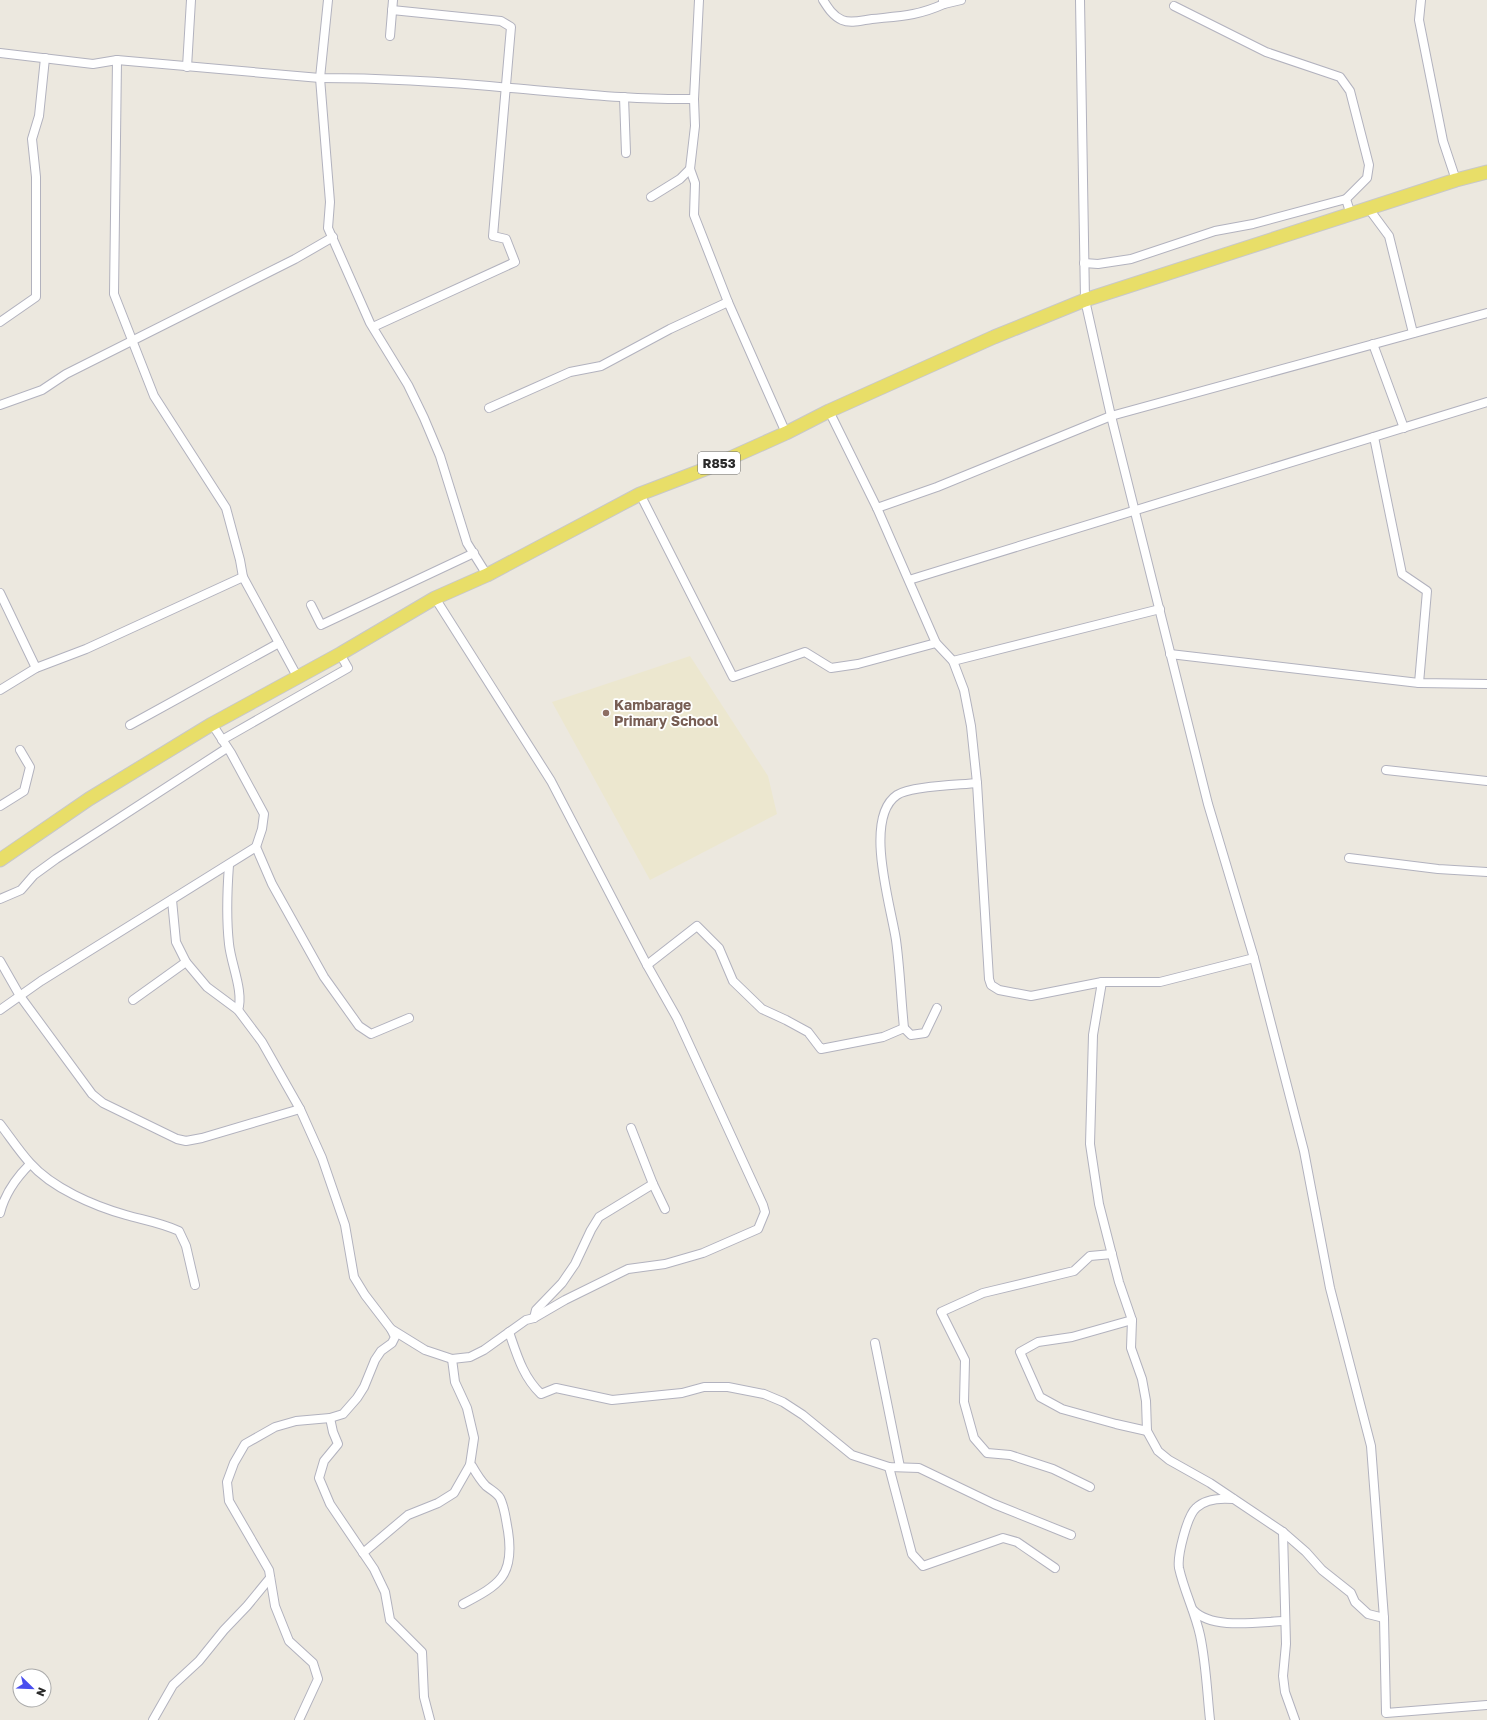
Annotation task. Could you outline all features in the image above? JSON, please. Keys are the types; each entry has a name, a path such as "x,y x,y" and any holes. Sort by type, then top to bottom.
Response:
{"main road":[{"name":"R853","path":"0,860 89,799 212,724 298,678 435,598 487,575 640,494 708,468 786,433 829,411 994,337 1086,300 1456,180 1487,172"}],"street":[{"path":"187,67 191,0"},
{"path":"328,0 320,78 330,202 328,228 372,327 408,385 424,418 440,456 467,544 487,575"},
{"path":"390,36 393,0"},
{"path":"699,0 694,126 690,170 695,183 694,215 728,302 786,433"},
{"path":"823,0 832,12 843,20 853,22 912,15 930,10 943,2 961,0"},
{"path":"1080,0 1084,263 1086,300 1111,416 1208,804 1254,958 1304,1151 1330,1288 1371,1446 1384,1618 1386,1716 1487,1705"},
{"path":"1421,0 1419,20 1443,141 1456,180"},
{"path":"1084,263 1098,264 1131,259 1215,231 1253,224 1346,198 1367,178 1369,165 1350,92 1340,77 1266,52 1174,6"},
{"path":"372,327 515,262 506,239 493,236 511,26 501,21 392,10"},
{"path":"0,53 93,64 117,60 320,78 350,78 505,87 651,99 694,99"},
{"path":"0,322 36,297 36,177 32,139 39,116 45,58"},
{"path":"117,60 114,294 154,396 226,508 243,577 298,678"},
{"path":"624,97 626,153"},
{"path":"651,197 680,179 690,170"},
{"path":"1346,198 1351,215"},
{"path":"1369,209 1389,236 1413,333"},
{"path":"0,405 42,390 66,374 295,259 333,237"},
{"path":"489,408 570,372 601,366 682,323 728,302"},
{"path":"877,508 937,487 1111,416 1487,313"},
{"path":"1374,344 1404,428"},
{"path":"909,580 1487,402"},
{"path":"829,411 877,508 936,643 953,661 964,690 971,726 977,784 988,979 992,985 999,990 1030,996 1102,982 1160,982 1254,958"},
{"path":"1374,438 1402,574 1427,591 1418,683"},
{"path":"640,494 733,677 805,652 831,668 858,664 936,643"},
{"path":"311,605 321,625 474,553"},
{"path":"0,690 36,668 86,649 243,577"},
{"path":"0,593 36,668"},
{"path":"391,1329 425,1350 452,1359 470,1357 484,1350 526,1320 534,1318 565,1300 628,1269 665,1264 703,1253 758,1229 765,1212 764,1205 676,1018 551,781 435,598"},
{"path":"953,661 1160,609"},
{"path":"130,725 279,643"},
{"path":"222,740 348,668 340,654"},
{"path":"1170,654 1418,683 1487,684"},
{"path":"0,1010 41,981 256,847 262,829 264,814 212,724"},
{"path":"0,899 21,890 34,875 56,859 227,748"},
{"path":"0,806 24,791 30,767 20,750"},
{"path":"1386,770 1487,781"},
{"path":"937,1008 925,1033 911,1035 904,1028 896,940 882,869 881,818 884,809 891,799 898,794 915,789 977,784"},
{"path":"256,847 272,884 324,977 359,1026 371,1034 409,1018"},
{"path":"1349,858 1438,869 1487,872"},
{"path":"229,864 226,908 232,965 239,992 240,1004 238,1010"},
{"path":"172,900 176,942 186,962 207,987 238,1010 262,1042 300,1109 322,1158 344,1225 354,1276 365,1295 391,1329 395,1337 392,1343 381,1351 375,1360 364,1387 357,1398 343,1414 330,1418 296,1421 275,1427 245,1444 229,1474 227,1490 229,1501 269,1570 275,1606 289,1641 313,1663 318,1680 299,1720"},
{"path":"647,965 697,926 719,948 733,981 762,1009 808,1032 821,1049 883,1037 904,1028"},
{"path":"0,961 20,996 92,1094 103,1102 177,1139 186,1141 202,1138 300,1109"},
{"path":"133,1000 186,962"},
{"path":"1102,982 1093,1035 1090,1144 1099,1204 1119,1282 1132,1320 1131,1348 1146,1401 1147,1431 1158,1451 1169,1460 1210,1483 1283,1532 1306,1552 1322,1570 1351,1593 1355,1602 1368,1614 1384,1618"},
{"path":"0,1124 30,1164 54,1184 96,1205 179,1231 186,1246 195,1285"},
{"path":"630,1128 665,1209"},
{"path":"0,1213 3,1201 16,1178 30,1164"},
{"path":"534,1318 536,1310 562,1283 575,1264 591,1230 600,1217 653,1184"},
{"path":"1090,1487 1053,1469 1018,1457 988,1453 974,1438 964,1402 965,1360 941,1312 983,1293 1074,1271 1090,1256 1112,1254"},
{"path":"1132,1320 1072,1337 1038,1342 1020,1352 1040,1397 1062,1409 1147,1431"},
{"path":"509,1332 521,1367 531,1384 541,1394 556,1388 612,1400 682,1393 704,1387 728,1387 764,1394 783,1402 802,1415 852,1455 889,1467 919,1468 994,1504 1071,1535"},
{"path":"875,1344 900,1468"},
{"path":"363,1553 408,1515 438,1503 454,1493 470,1465 474,1438 467,1408 456,1382 452,1359"},
{"path":"330,1418 333,1432 338,1444 324,1461 319,1478 330,1504 363,1553 385,1592 390,1620 422,1652 424,1697 430,1720"},
{"path":"463,1604 487,1591 500,1581 509,1559 510,1546 504,1509 500,1498 480,1479 470,1465"},
{"path":"889,1467 912,1554 923,1566 1003,1538 1017,1542 1055,1568"},
{"path":"1210,1720 1200,1636 1179,1567 1180,1548 1184,1533 1195,1508 1207,1501 1217,1498 1233,1499"},
{"path":"1283,1532 1284,1621 1286,1644 1283,1676 1285,1692 1296,1719"},
{"path":"153,1720 173,1685 200,1661 224,1630 247,1606 270,1578"},
{"path":"1193,1610 1199,1616 1220,1623 1284,1621"}],"shaded area":[{"path":"690,656 768,776 777,814 650,880 552,702"}],"place":[{"name":"Kambarage Primary School","path":"606,713"}]}
